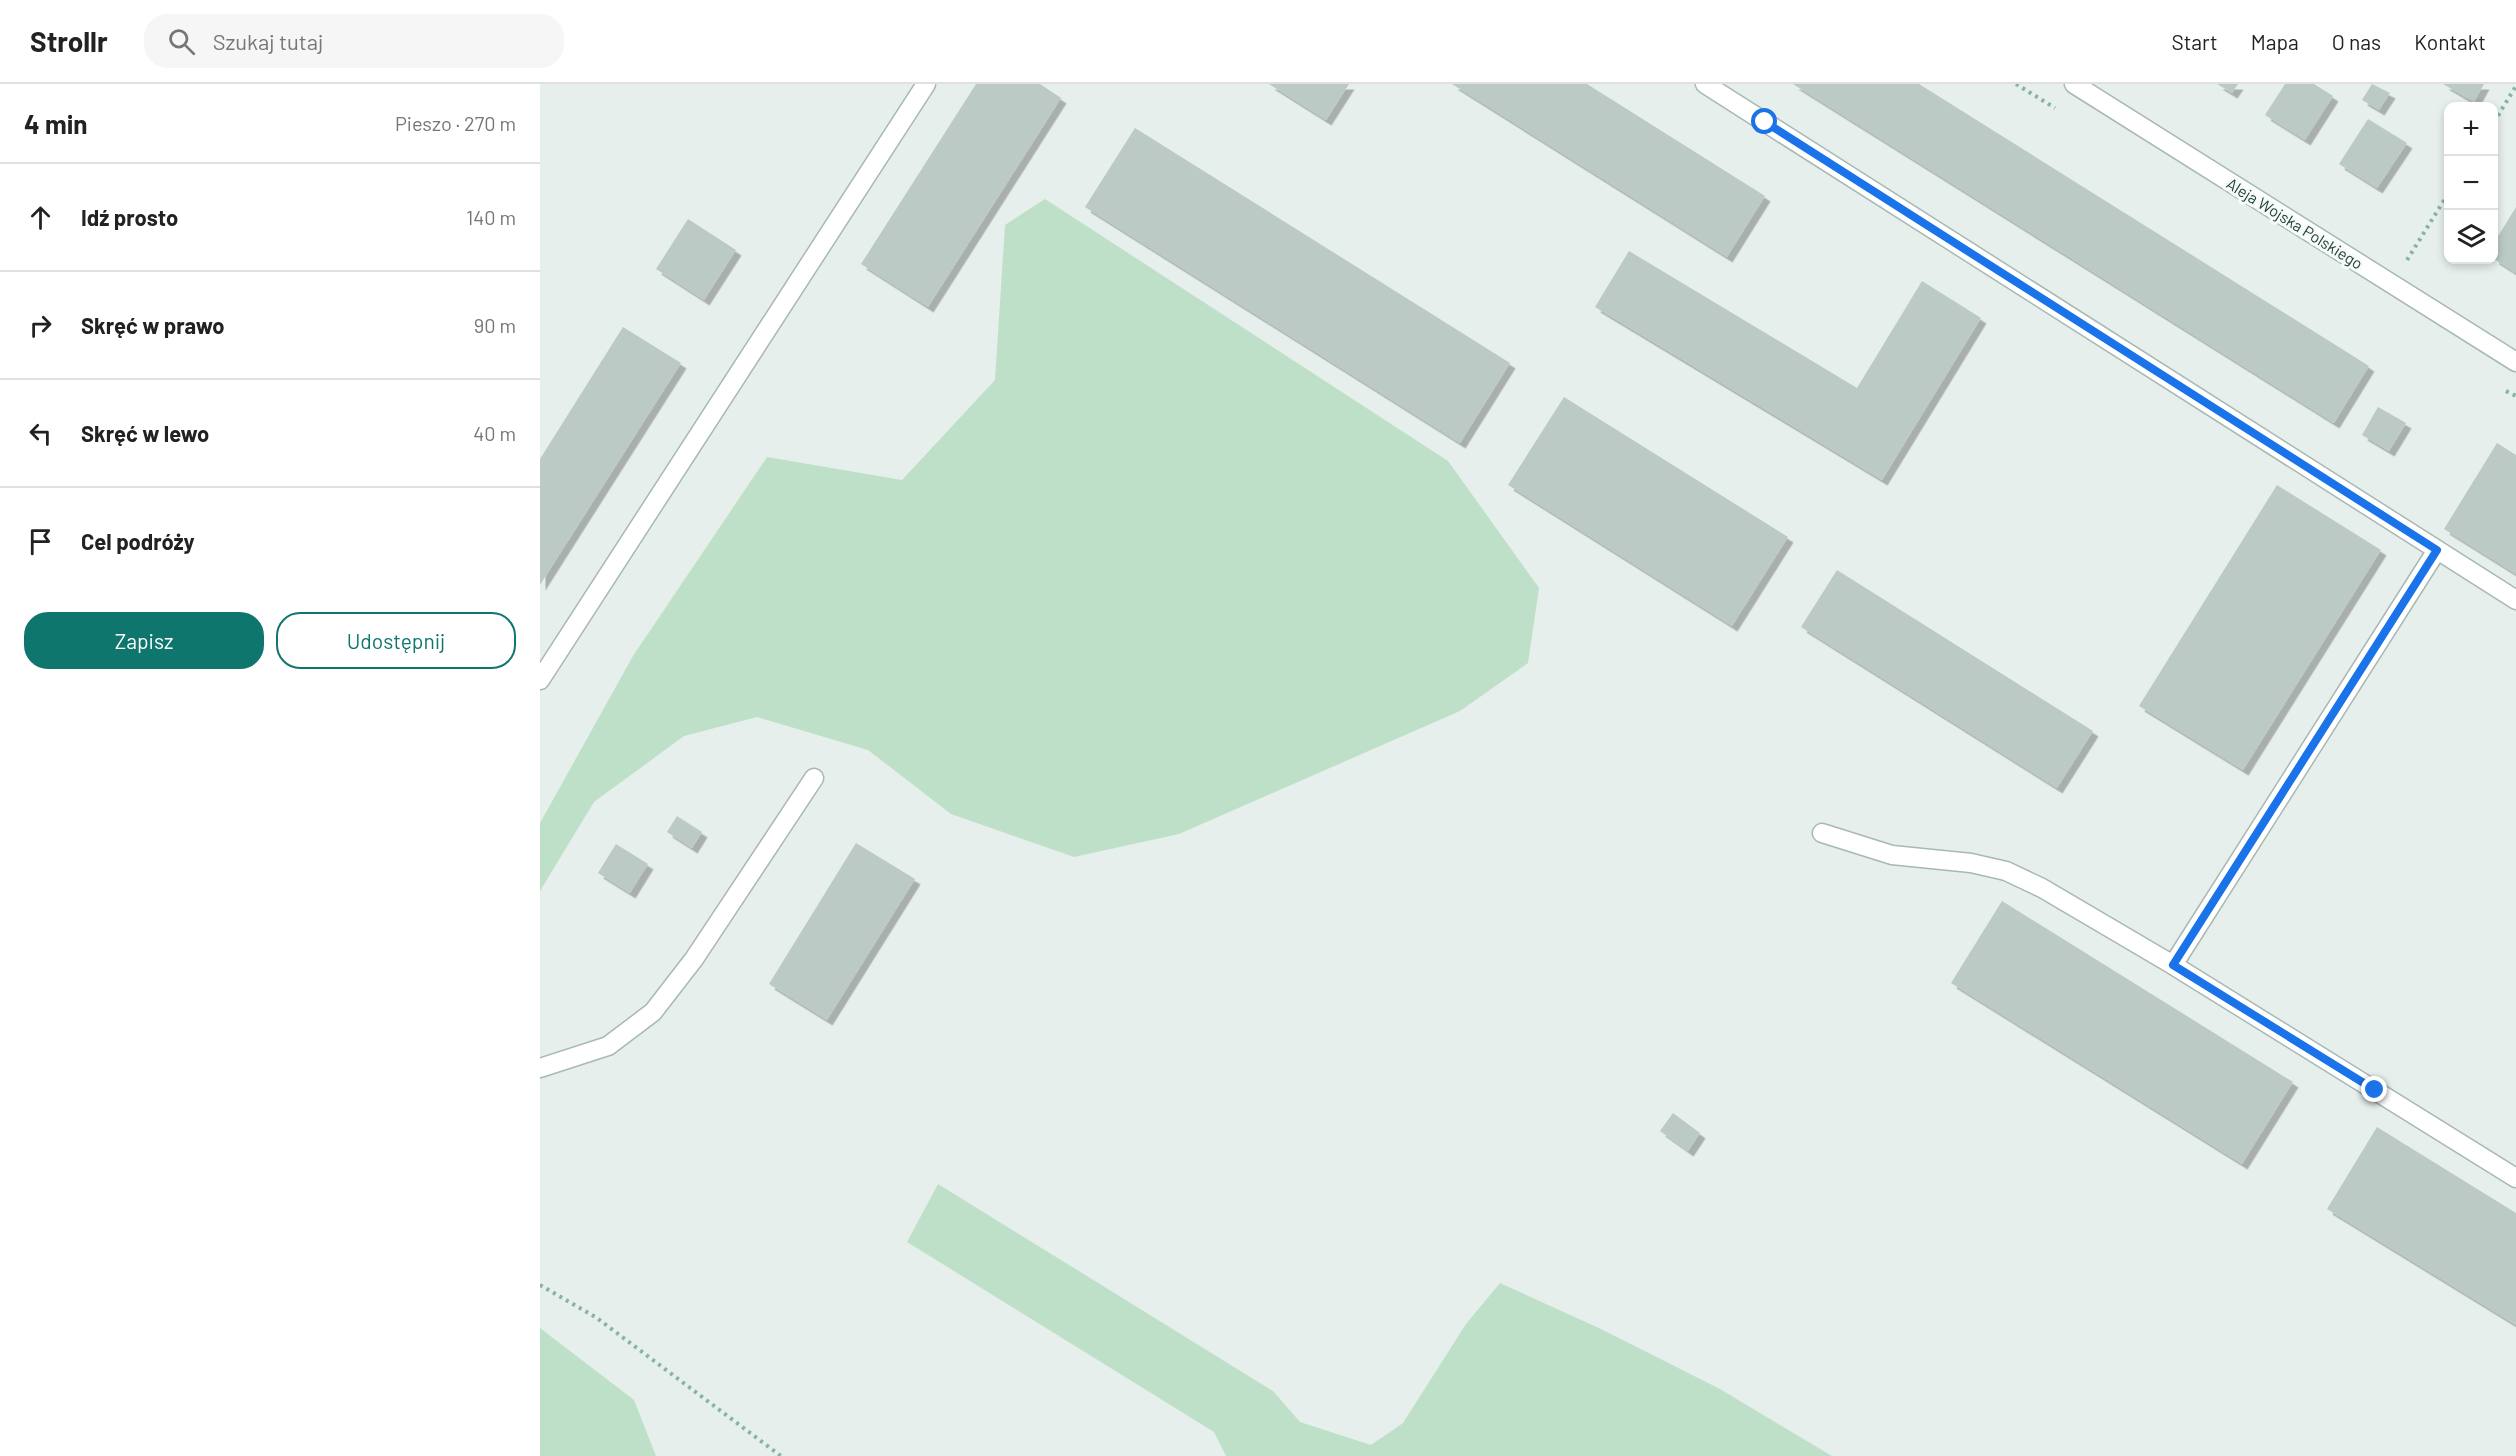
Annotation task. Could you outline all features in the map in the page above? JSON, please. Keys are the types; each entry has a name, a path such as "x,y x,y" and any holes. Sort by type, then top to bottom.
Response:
{"street":[{"path":"540,680 926,84"},
{"path":"1705,84 2516,600"},
{"name":"Aleja Wojska Polskiego","path":"2074,84 2516,362"},
{"path":"2173,965 2437,550"},
{"path":"540,1068 608,1046 653,1011 694,959 814,778"},
{"path":"1822,834 1892,855 1971,863 2006,871 2042,888 2173,965 2516,1178"}],"path":[{"path":"2498,114 2516,86"},
{"path":"2407,261 2444,201"},
{"path":"540,1285 597,1318 781,1456"}],"green space":[{"path":"1045,199 1448,461 1539,588 1528,663 1460,711 1179,834 1074,857 951,814 868,750 757,717 684,736 594,802 540,891 540,823 633,656 767,457 902,480 995,380 1005,225"},
{"path":"938,1184 1273,1391 1300,1422 1371,1445 1403,1423 1466,1324 1500,1283 1601,1329 1720,1389 1832,1456 1226,1456 1214,1432 907,1242"},
{"path":"540,1328 634,1400 656,1456 540,1456"}],"building":[{"path":"976,84 1040,84 1061,98 928,307 861,264"},
{"path":"1269,84 1349,84 1326,120"},
{"path":"1452,84 1587,84 1765,196 1727,257"},
{"path":"1793,84 1919,84 2369,366 2334,423"},
{"path":"2217,84 2238,84 2232,93"},
{"path":"2285,84 2314,84 2333,96 2305,140 2265,115"},
{"path":"2372,84 2390,93 2379,110 2362,100"},
{"path":"2443,84 2484,84 2474,102"},
{"path":"2368,119 2407,143 2377,188 2339,164"},
{"path":"1135,128 1510,363 1460,443 1085,207"},
{"path":"2516,207 2516,273 2498,262 2498,236"},
{"path":"688,219 736,250 704,300 656,269"},
{"path":"1629,251 1857,388 1922,281 1981,318 1882,480 1595,307"},
{"path":"623,327 681,363 540,585 540,459"},
{"path":"1564,397 1788,537 1732,626 1508,485"},
{"path":"2378,407 2406,423 2389,451 2362,435"},
{"path":"2497,443 2516,455 2516,574 2444,529"},
{"path":"2277,485 2381,550 2243,770 2139,706"},
{"path":"1837,570 2093,731 2057,788 1801,627"},
{"path":"677,816 702,832 692,848 667,832"},
{"path":"856,843 915,879 827,1020 769,984"},
{"path":"616,844 648,864 630,893 598,873"},
{"path":"2002,901 2293,1082 2242,1164 1951,983"},
{"path":"1673,1113 1700,1133 1688,1151 1660,1131"},
{"path":"2377,1127 2516,1213 2516,1325 2327,1209"}],"route":[{"path":"1765,122 2437,550 2173,965 2375,1090"}]}
